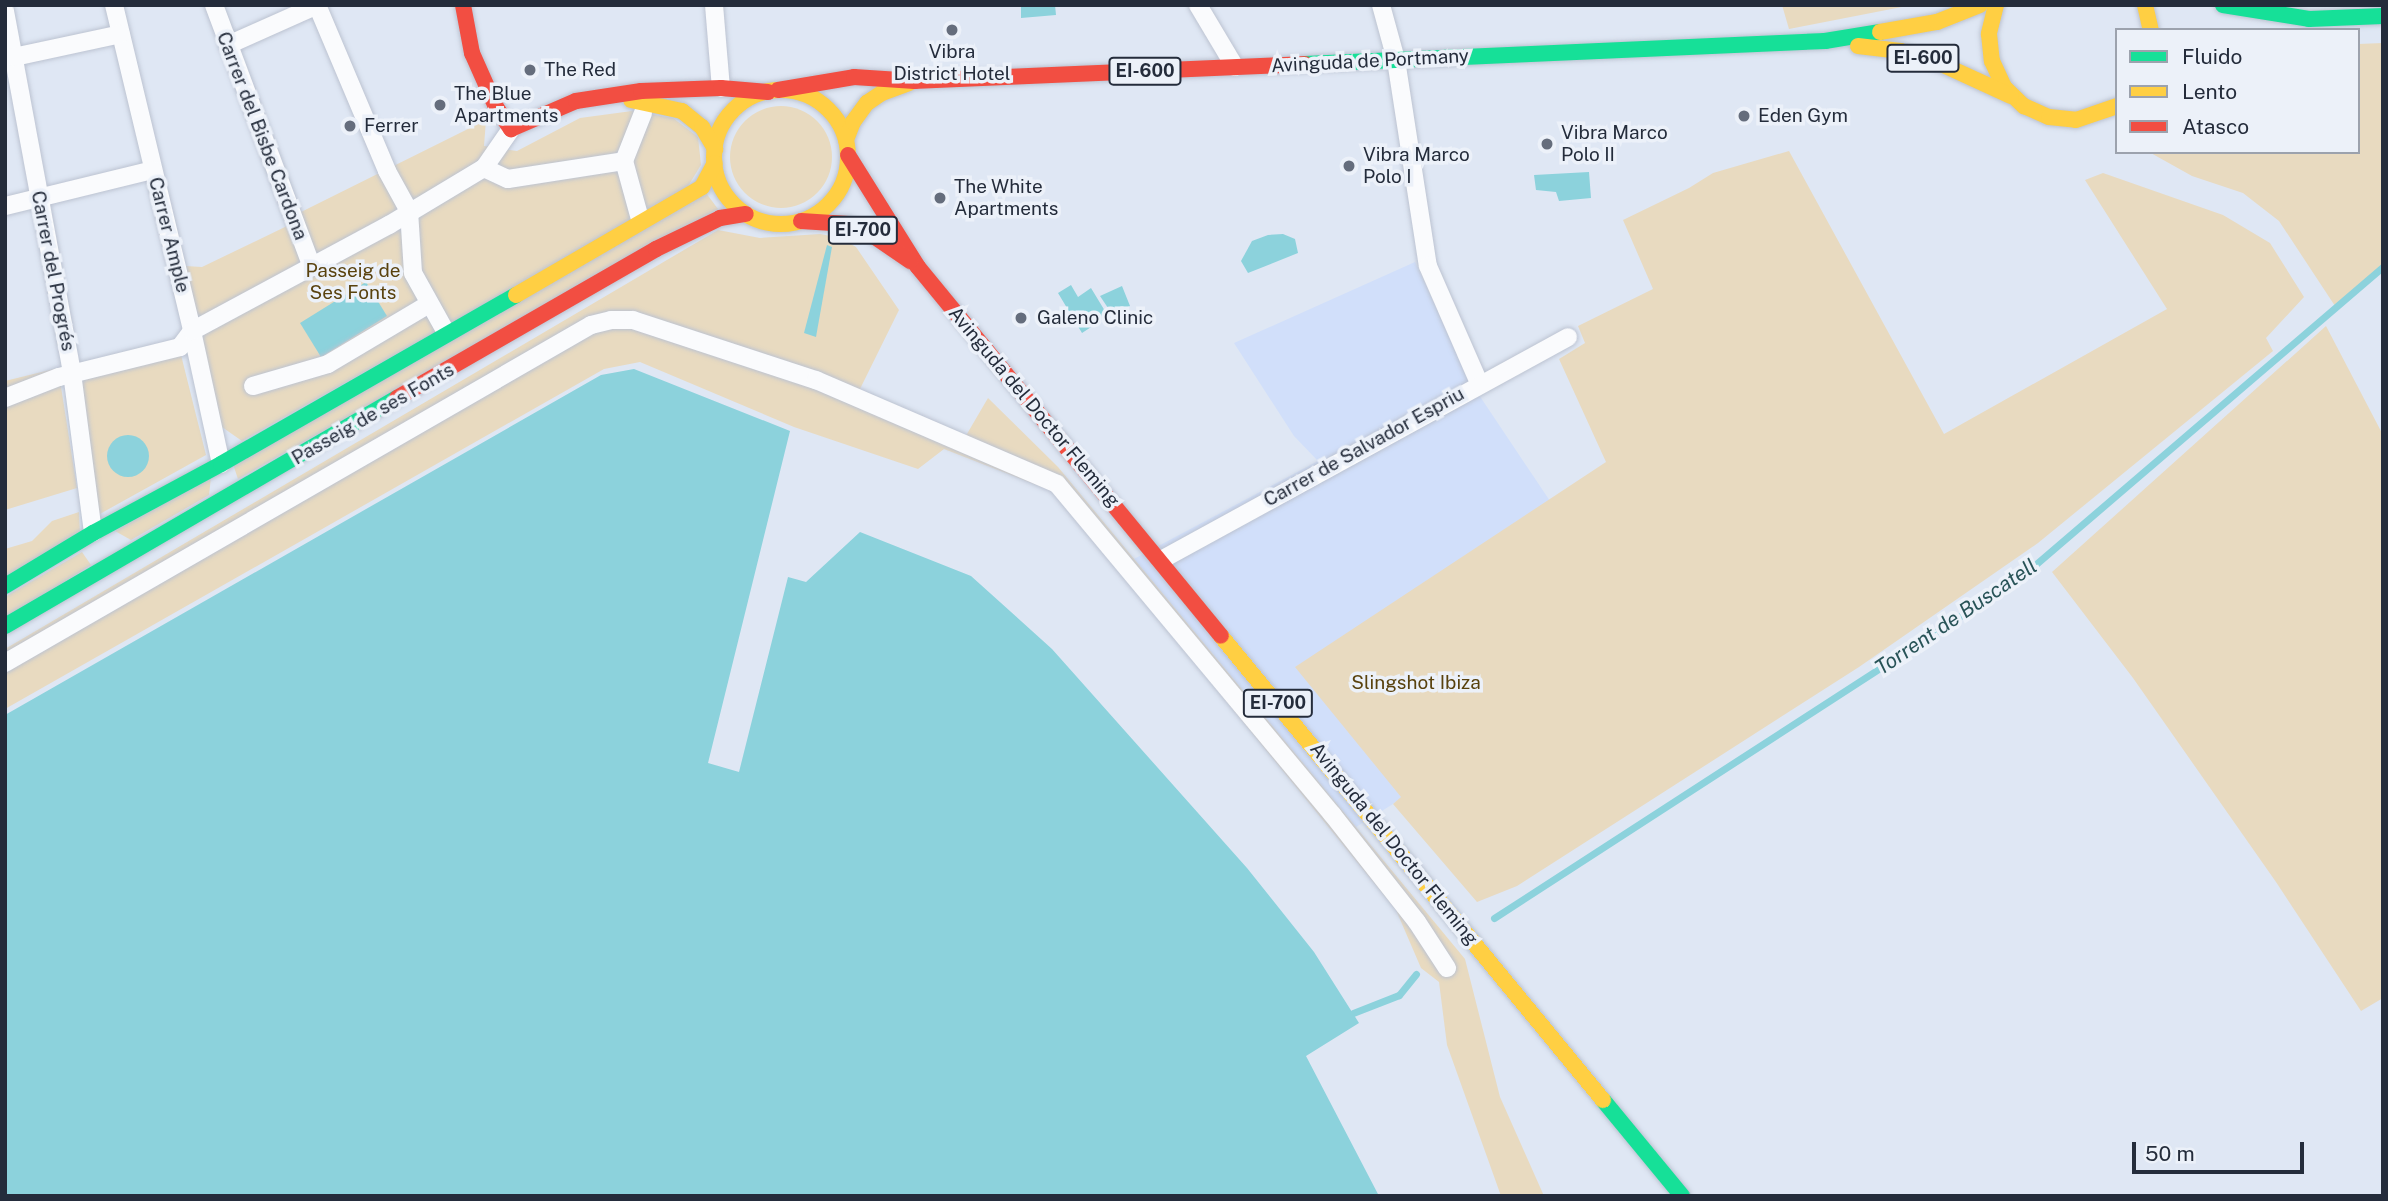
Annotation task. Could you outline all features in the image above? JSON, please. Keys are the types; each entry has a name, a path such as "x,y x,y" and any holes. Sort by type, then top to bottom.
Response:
{"main road":[{"path":"463,5 472,53 496,107 511,129 576,101 671,87 801,93 821,103 836,119 847,147 845,177 835,197 819,212 798,221 772,223 746,214 728,197 702,127 682,111 610,96"},
{"name":"Avinguda de Portmany","path":"773,91 854,77 915,81 1825,41 1937,22 1980,5"},
{"name":"EI-600","path":"1996,5 1989,34 1990,54 1997,75 2013,97 2036,113 2062,120 2089,118 2115,107"},
{"path":"2145,5 2151,28"},
{"path":"2222,5 2309,19 2383,16"},
{"path":"2276,28 2309,19"},
{"name":"Avinguda de Portmany","path":"1825,41 1901,51 1939,63 2013,97"},
{"name":"Avinguda de Portmany","path":"847,147 853,122 873,97 915,81"},
{"path":"715,156 719,133 732,112 752,97 773,91"},
{"name":"Avinguda del Doctor Fleming","path":"847,147 918,267 1682,1196"},
{"name":"Passeig de ses Fonts","path":"5,586 93,533 221,464 702,187 715,156"},
{"name":"Passeig de ses Fonts","path":"5,626 125,554 656,249 720,218 746,214"},
{"name":"Avinguda del Doctor Fleming","path":"798,221 848,224 869,233 918,267"},
{"path":"221,464 228,496"},
{"path":"93,533 125,554"}],"street":[{"name":"Carrer Ample","path":"114,5 221,464"},
{"name":"Carrer del Bisbe Cardona","path":"214,5 312,267"},
{"path":"228,45 317,5 387,171 409,211 413,273 443,327"},
{"path":"714,5 721,88"},
{"path":"1198,5 1235,67"},
{"path":"1381,5 1396,60 1428,266 1479,383"},
{"name":"Carrer del Progrés","path":"5,11 72,373 93,533"},
{"path":"15,57 121,34"},
{"path":"640,219 624,161 643,113"},
{"path":"5,398 72,373 180,347 192,331 389,225 484,168 511,129"},
{"path":"484,168 508,179 624,161"},
{"path":"5,206 153,170"},
{"path":"253,386 328,364 429,304"},
{"path":"5,663 591,325 611,320 633,320 816,380 1057,485 1332,814 1417,922 1447,968"},
{"name":"Carrer de Salvador Espriu","path":"1161,560 1479,383 1568,337"}],"shaded area":[{"path":"1021,5 1055,5 1056,15 1021,18"},
{"path":"1589,172 1591,198 1559,201 1556,192 1536,190 1534,175"},
{"path":"1283,234 1295,239 1298,253 1248,273 1241,261 1252,241 1268,235"},
{"path":"827,245 832,247 816,337 804,333"},
{"path":"1415,262 1469,380 1550,501 1577,548 1530,692 1393,804 1356,827 1134,559 1318,461 1294,436 1234,343"},
{"path":"366,282 387,316 321,357 300,323"},
{"path":"1071,285 1078,297 1091,288 1108,316 1082,333 1058,293"},
{"path":"1122,286 1130,306 1112,314 1100,296"},
{"path":"634,369 790,431 708,763 739,772 788,577 806,582 860,532 971,576 1052,649 1247,868 1314,952 1359,1023 1306,1056 1379,1196 5,1196 5,715 601,375"},
{"path":"128,435 143,441 149,456 143,471 128,477 113,471 107,456 113,441"}],"green space":[{"path":"1782,5 1912,5 1789,29"},
{"path":"2383,43 2383,267 2337,309 2279,221 2243,193 2192,176 2153,154 2360,154 2360,44"},
{"path":"781,106 800,110 817,121 828,138 832,157 828,176 817,193 800,204 781,208 762,204 745,193 734,176 730,157 734,138 745,121 762,110"},
{"name":"Passeig de Ses Fonts","path":"632,111 673,118 698,137 701,165 685,191 242,441 222,427 185,266 202,267 287,226 295,215 486,120 484,146 517,151 580,118"},
{"name":"Slingshot Ibiza","path":"1789,151 1944,434 2167,309 2085,180 2103,173 2223,215 2270,243 2304,297 2266,338 2273,351 2038,543 1859,667 1517,886 1477,902 1393,804 1401,797 1295,667 1606,462 1559,359 1585,343 1578,326 1653,289 1623,220 1689,188 1713,173"},
{"path":"706,193 718,209 238,479 233,464"},
{"path":"718,230 760,238 820,234 841,238 856,247 899,310 859,391 964,439 988,398 1058,467 1465,959 1500,1097 1544,1196 1501,1196 1447,1045 1439,982 1421,968 1396,910 1057,493 944,449 918,469 794,427 640,362 604,369 5,709 5,649"},
{"path":"2326,326 2383,435 2383,998 2361,1011 2276,882 2133,678 2052,572"},
{"path":"180,351 206,455 98,515 80,378"},
{"path":"58,368 77,488 5,510 5,381"},
{"path":"211,477 209,495 131,540 115,531"},
{"path":"79,512 80,534 5,578 5,549 32,541 52,521"},
{"path":"82,552 91,565 5,619 5,597"}],"waterway":[{"name":"Torrent de Buscatell","path":"1494,918 2022,576 2383,267"},
{"name":"Torrent de Buscatell","path":"1353,1013 1399,995 1416,974"}],"traffic: fast":[{"path":"2223,5 2309,19 2383,16"},
{"path":"1305,64 1825,41 1880,32"},
{"path":"5,586 93,533 221,464 516,295"},
{"path":"5,626 397,398"},
{"path":"1603,1100 1682,1196"}],"traffic: slow":[{"path":"1880,32 1937,22 1980,5"},
{"path":"1996,5 1989,34 1992,61 2004,87 2024,106 2049,117 2076,120 2115,107"},
{"path":"2145,5 2151,28"},
{"path":"1858,46 1901,51 1939,63 2011,96"},
{"path":"846,140 853,122 867,103 882,93 909,83"},
{"path":"781,90 806,95 828,110 843,132 848,157 843,182 828,204 806,219 781,224 756,219 734,204 719,182 714,157 719,132 734,110 756,95 781,90"},
{"path":"631,100 682,111 702,127 715,149"},
{"path":"516,295 702,187 715,163"},
{"path":"1221,636 1603,1100"}],"traffic: jam":[{"path":"463,5 472,53 496,107 511,129 576,101 641,91 721,88 768,92"},
{"path":"778,90 854,77 915,81 1305,64"},
{"path":"848,155 918,267 1221,636"},
{"path":"397,398 656,249 720,218 746,214"},
{"path":"801,221 848,224 869,233 910,261"}],"place":[{"name":"Vibra District Hotel","path":"952,30"},
{"name":"The Red","path":"530,70"},
{"name":"The Blue Apartments","path":"440,105"},
{"name":"Eden Gym","path":"1744,116"},
{"name":"Ferrer","path":"350,126"},
{"name":"Vibra Marco Polo II","path":"1547,144"},
{"name":"Vibra Marco Polo I","path":"1349,166"},
{"name":"The White Apartments","path":"940,198"},
{"name":"Galeno Clinic","path":"1021,318"}]}
